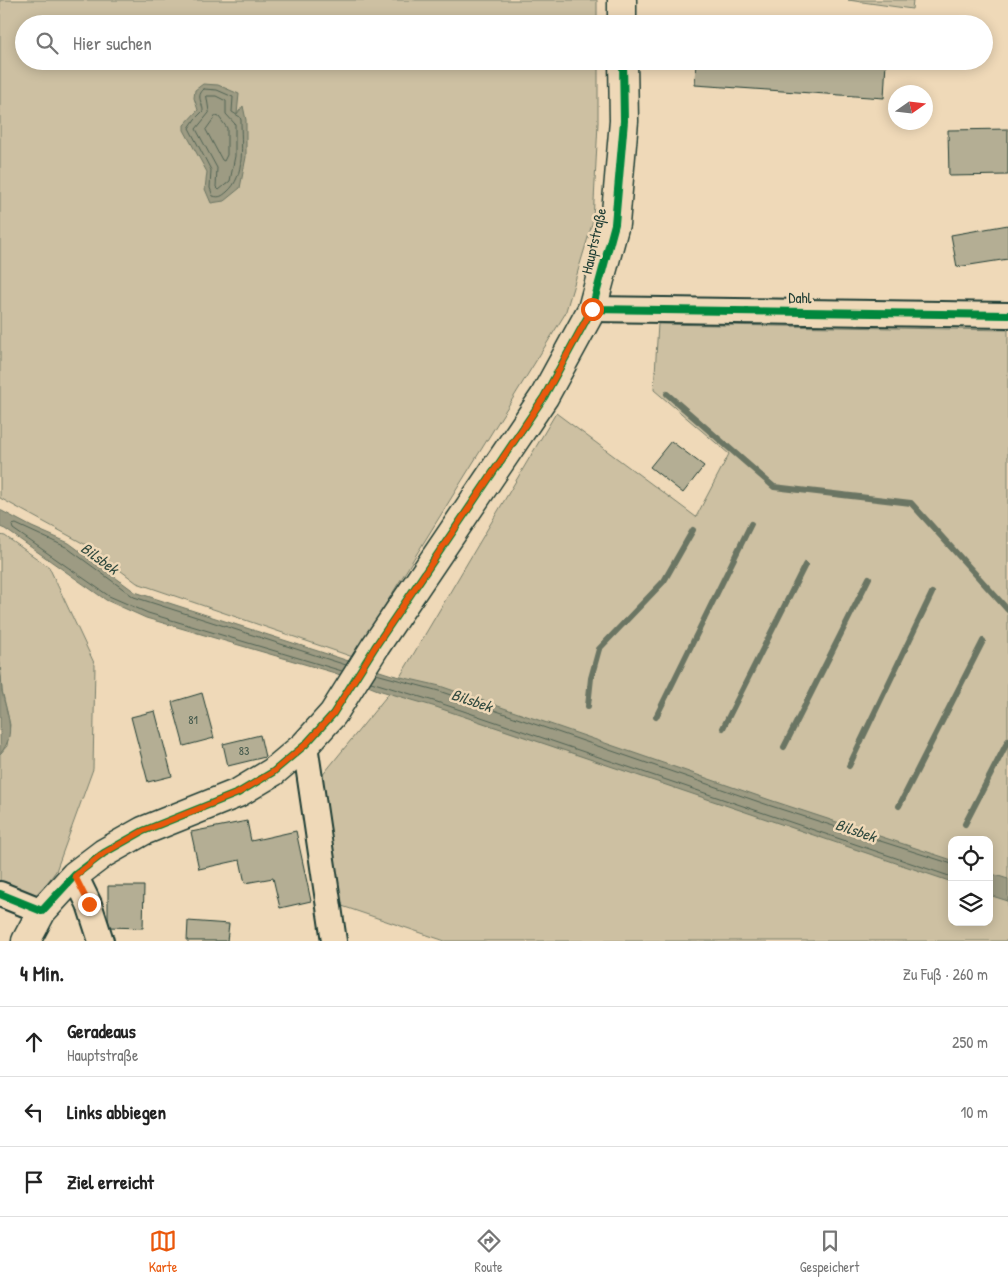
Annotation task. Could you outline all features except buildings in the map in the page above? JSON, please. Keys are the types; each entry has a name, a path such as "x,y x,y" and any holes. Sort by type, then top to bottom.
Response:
{"main road":[{"path":"622,0 622,15"},
{"name":"Hauptstraße","path":"26,941 42,911 75,876 104,853 143,831 238,793 273,772 305,745 333,714 375,647 544,397 592,309 615,224 624,121 623,70"}],"street":[{"name":"Dahl","path":"592,309 1008,315"},
{"path":"305,745 334,941"},
{"path":"75,876 89,904 101,941"},
{"path":"0,894 42,911"}],"shaded area":[{"path":"0,0 597,0 597,15 15,15 15,70 598,70 598,123 593,221 565,314 353,657 137,583 88,546 0,498"},
{"path":"848,0 913,0 912,9"},
{"path":"658,324 1008,330 1008,941 445,941 339,905 321,777 394,687 556,413 696,517 729,454 654,390"},
{"path":"0,535 5,536 49,567 95,665 93,769 56,871 37,897 0,883 0,754 7,746 10,725 2,690 0,663"}],"water":[{"path":"203,84 218,85 239,94 237,114 243,106 246,120 246,157 240,188 224,201 211,203 205,189 207,172 184,130 184,125 198,110 194,98 195,90"},
{"name":"Bilsbek","path":"0,510 32,527 69,543 135,592 392,675 440,686 770,800 948,859 948,881 436,707 378,690 335,673 146,618 106,600 0,527"},
{"path":"0,663 2,691 10,731 0,754"},
{"path":"993,874 1008,879 1008,901 993,896"}],"waterway":[{"path":"667,394 774,487 911,503 1008,610"},
{"path":"656,717 751,524"},
{"path":"588,706 591,678 599,649 664,581 693,530"},
{"path":"723,728 805,565"},
{"path":"784,747 869,578"},
{"path":"849,766 932,593"},
{"path":"899,806 983,641"},
{"path":"965,824 1008,741"}],"cycle path":[{"path":"0,894 42,911 75,875 104,853 143,831 238,793 273,772 305,745 333,714 375,647 544,397 592,309 615,224 624,121 623,70"},
{"path":"592,309 1008,315"}],"route":[{"path":"89,904 75,876 104,853 143,831 238,793 273,772 305,745 333,714 375,647 544,397 592,309"}]}
